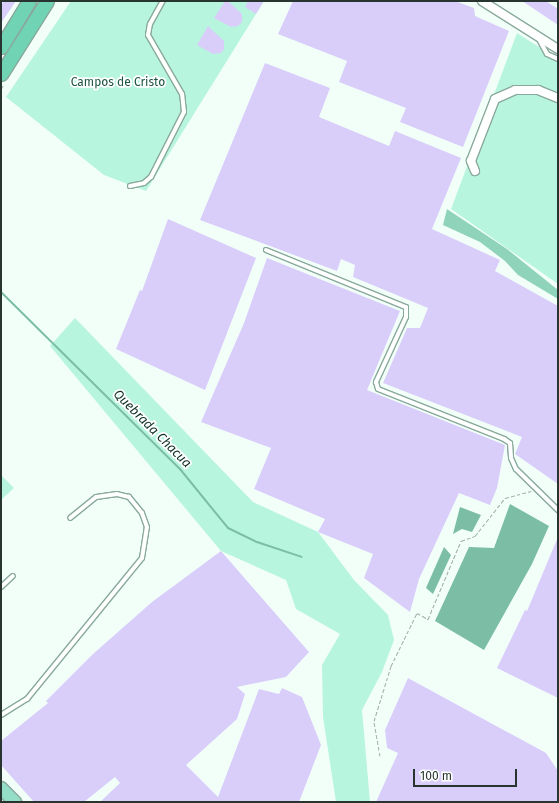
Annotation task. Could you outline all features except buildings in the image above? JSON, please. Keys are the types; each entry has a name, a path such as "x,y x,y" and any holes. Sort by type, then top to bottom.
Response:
{"highway":[{"path":"2,42 29,1"},
{"path":"1,74 47,1"}],"main road":[{"path":"1,788 15,802"}],"street":[{"path":"482,1 558,49"},
{"path":"475,171 471,161 495,99 515,90 538,90 558,98"}],"lane":[{"path":"130,186 144,183 151,177 184,112 182,94 148,36 150,24 163,1"},
{"path":"538,36 547,54 558,59"},
{"path":"266,250 406,307 406,317 376,382 378,389 504,438 510,443 511,458 516,469 558,510"},
{"path":"1,715 27,699 142,558 147,527 142,513 129,497 117,494 96,497 70,518"},
{"path":"1,587 13,576"}],"path":[{"path":"380,756 374,721 391,666 417,613 428,619 461,541 475,536 505,498 537,489"}],"green space":[{"name":"Campos de Cristo","path":"71,1 264,1 146,191 104,175 6,97"},
{"path":"517,33 558,59 558,284 451,209"},
{"path":"75,318 253,502 318,532 354,580 388,615 394,640 382,672 362,710 370,802 336,802 323,717 322,665 340,634 296,609 286,580 221,551 50,346"},
{"path":"1,475 14,488 1,500"}],"shaded area":[{"path":"447,209 507,249 558,290 558,299 518,275 505,261 480,242 443,225"},
{"path":"510,504 549,526 532,564 484,650 435,621 469,547 494,548"},
{"path":"460,507 481,515 472,532 462,529 453,534"},
{"path":"444,547 451,555 433,594 426,588"}],"waterway":[{"name":"Quebrada Chacua","path":"1,292 180,469 228,528 257,542 302,557"}]}
